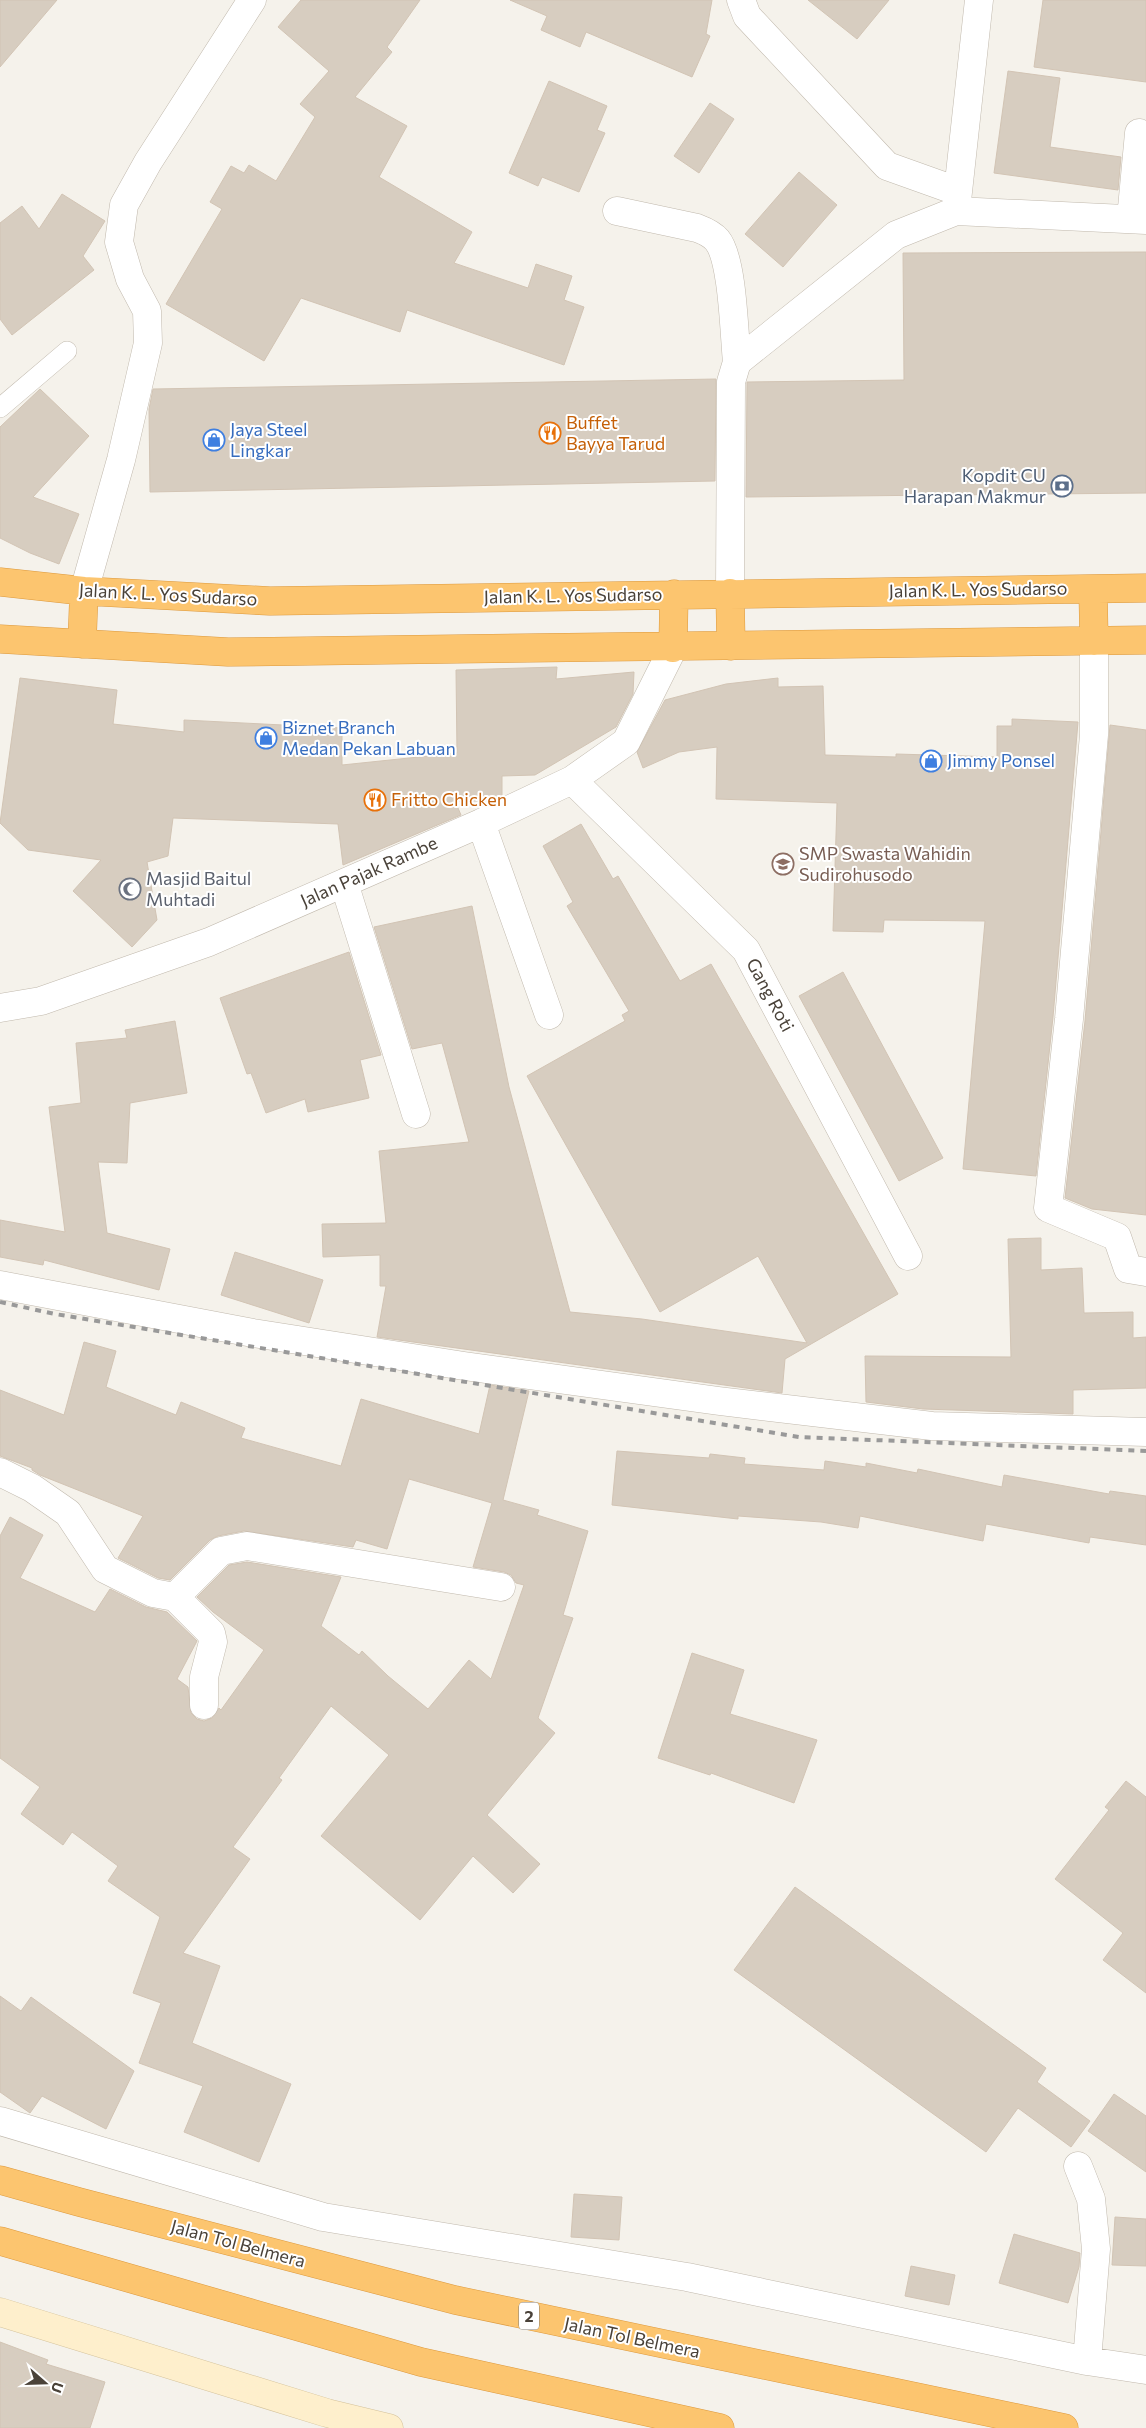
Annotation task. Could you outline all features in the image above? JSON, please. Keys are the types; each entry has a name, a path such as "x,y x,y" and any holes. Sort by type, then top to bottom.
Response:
{"highway":[{"name":"Jalan K. L. Yos Sudarso","path":"0,582 84,591 270,601 1146,588"},
{"path":"1092,589 1094,641"},
{"path":"82,644 84,591"},
{"path":"730,593 731,646"},
{"path":"673,648 674,594"},
{"path":"0,639 228,652 673,648 1146,640"},
{"name":"Jalan Tol Belmera","path":"0,2180 454,2300 1064,2428"},
{"path":"0,2241 421,2362 720,2428"}],"street":[{"path":"741,0 747,16 887,166 956,201 1138,220 1139,133"},
{"path":"956,201 979,0"},
{"path":"84,591 121,460 148,343 147,311 130,279 119,242 124,204 246,2"},
{"path":"737,362 896,235 956,201"},
{"path":"617,211 697,228 710,233 717,240 727,265 737,362 732,382 730,593"},
{"path":"1094,641 1094,735 1069,1019 1048,1208 1116,1237 1128,1268 1146,1272"},
{"name":"Jalan Pajak Rambe","path":"0,1008 41,1001 209,942 481,823 572,780 626,742 673,648"},
{"name":"Gang Roti","path":"572,780 746,950 908,1256"},
{"path":"481,823 549,1015"},
{"path":"344,883 416,1114"},
{"path":"0,1285 272,1336 464,1366 710,1400 932,1426 1146,1432"},
{"path":"0,1472 32,1488 68,1513 104,1569 153,1593 174,1597 211,1633 213,1642 204,1677 204,1705"},
{"path":"174,1597 221,1551 247,1546 501,1587"},
{"path":"0,2121 323,2217 687,2277 1087,2362 1146,2370"},
{"path":"1078,2166 1091,2199 1096,2250 1087,2362"},
{"path":"0,2312 326,2420 389,2428"}],"lane":[{"path":"0,408 67,351"}],"building":[{"path":"0,0 57,0 0,67"},
{"path":"301,0 420,0 387,47 392,52 355,97 407,126 379,177 472,232 454,263 528,288 536,264 572,276 564,300 584,307 564,365 407,310 400,332 301,298 264,361 166,304 222,209 210,202 231,166 244,173 249,165 276,181 315,117 300,104 329,71 278,27"},
{"path":"510,0 712,0 706,34 710,36 692,77 586,32 580,47 541,30 547,16"},
{"path":"808,0 889,0 857,39"},
{"path":"1043,0 1146,0 1146,82 1034,67"},
{"path":"1008,71 1060,78 1050,147 1121,157 1118,190 994,173"},
{"path":"549,81 607,106 597,130 605,133 579,192 542,177 538,186 509,173"},
{"path":"710,103 734,119 699,173 674,156"},
{"path":"799,172 837,205 783,267 745,234"},
{"path":"62,194 105,221 83,256 94,270 12,335 0,319 0,223 22,206 39,229"},
{"path":"1146,252 1146,493 746,497 747,382 904,380 903,253"},
{"path":"716,379 715,481 150,492 149,409 153,389"},
{"path":"40,389 89,436 33,497 79,514 59,564 30,553 0,538 0,427"},
{"path":"557,667 556,679 634,672 633,694 616,727 535,775 502,776 502,796 492,801 455,801 461,815 343,865 338,824 173,818 168,856 147,862 157,920 132,947 73,891 101,860 28,850 0,823 20,678 117,690 113,724 184,732 184,720 342,728 342,765 457,753 456,670"},
{"path":"778,678 778,687 823,686 825,755 896,757 896,754 997,757 997,726 1012,726 1012,719 1078,722 1053,1017 1036,1176 963,1169 985,921 884,920 883,932 833,931 837,803 716,799 717,747 679,752 643,768 637,752 665,700 726,684"},
{"path":"1110,725 1146,730 1146,1215 1092,1209 1065,1198 1085,1021"},
{"path":"581,824 613,879 618,876 680,981 711,964 898,1294 785,1359 782,1393 377,1337 386,1286 380,1286 380,1255 323,1257 322,1224 386,1223 379,1151 469,1142 442,1043 412,1049 374,927 472,906 509,1087 570,1312 642,1319 807,1343 758,1256 660,1312 527,1076 625,1021 622,1015 629,1011 567,906 573,902 543,846"},
{"path":"349,952 381,1055 360,1060 369,1098 308,1112 305,1099 266,1113 251,1073 247,1074 220,998"},
{"path":"843,972 943,1158 899,1181 799,996"},
{"path":"175,1021 187,1093 130,1103 127,1163 98,1162 107,1233 170,1249 159,1290 44,1260 43,1265 0,1257 0,1220 65,1232 49,1107 81,1103 76,1043 127,1038 125,1030"},
{"path":"1041,1238 1041,1270 1082,1268 1084,1313 1133,1312 1133,1338 1146,1337 1146,1388 1073,1390 1073,1414 923,1409 866,1402 865,1356 1011,1357 1008,1239"},
{"path":"235,1252 323,1280 309,1323 221,1295"},
{"path":"84,1342 116,1351 106,1387 176,1415 181,1402 245,1428 241,1438 341,1466 361,1399 479,1434 490,1385 529,1391 503,1500 539,1510 537,1515 588,1531 563,1615 573,1618 538,1718 555,1733 487,1815 540,1864 513,1893 473,1856 420,1920 321,1836 389,1755 331,1706 279,1778 282,1780 233,1847 250,1859 183,1953 220,1966 192,2043 291,2084 259,2162 184,2132 203,2086 139,2063 161,2003 133,1993 160,1917 108,1881 118,1866 72,1832 63,1845 21,1814 40,1787 0,1758 0,1536 10,1517 43,1535 20,1578 95,1612 110,1589 146,1607 167,1612 197,1641 177,1679 188,1687 191,1713 197,1719 204,1721 212,1718 219,1708 221,1710 264,1650 213,1612 197,1597 229,1565 247,1562 341,1577 321,1626 359,1655 362,1651 388,1676 428,1709 469,1660 491,1679 524,1585 516,1583 511,1575 504,1572 473,1567 492,1503 409,1479 387,1549 356,1540 353,1547 244,1531 218,1536 210,1540 170,1580 158,1578 118,1558 143,1516 40,1475 32,1470 32,1468 0,1456 0,1390 64,1415"},
{"path":"617,1451 709,1458 710,1454 745,1458 744,1464 824,1470 825,1461 866,1467 866,1463 917,1473 918,1469 1002,1487 1004,1475 1109,1494 1110,1491 1146,1496 1146,1545 1090,1537 1089,1543 986,1524 983,1541 860,1516 858,1528 821,1522 738,1516 738,1519 612,1505"},
{"path":"692,1653 744,1670 730,1714 817,1740 794,1803 711,1773 710,1775 658,1758"},
{"path":"1126,1781 1146,1797 1146,1993 1103,1960 1123,1933 1055,1879 1109,1810 1105,1807"},
{"path":"795,1887 1046,2068 1037,2082 1090,2121 1071,2147 1018,2108 986,2152 734,1970"},
{"path":"0,1996 21,2011 31,1997 134,2071 106,2129 42,2096 30,2113 0,2092"},
{"path":"1114,2094 1146,2116 1146,2172 1088,2131"},
{"path":"574,2194 622,2197 619,2240 571,2237"},
{"path":"1115,2217 1146,2219 1146,2266 1112,2265"},
{"path":"1014,2234 1080,2253 1079,2267 1068,2303 999,2283"},
{"path":"911,2266 955,2275 949,2305 905,2296"},
{"path":"0,2342 48,2360 46,2364 105,2382 90,2428 0,2428"}],"railway":[{"path":"0,1302 55,1314 799,1437 1146,1451"}],"place":[{"name":"Buffet Bayya Tarud","path":"550,433"},
{"name":"Jaya Steel Lingkar","path":"214,440"},
{"name":"Kopdit CU Harapan Makmur","path":"1062,486"},
{"name":"Biznet Branch Medan Pekan Labuan","path":"266,738"},
{"name":"Jimmy Ponsel","path":"931,761"},
{"name":"Fritto Chicken","path":"375,800"},
{"name":"SMP Swasta Wahidin Sudirohusodo","path":"783,864"},
{"name":"Masjid Baitul Muhtadi","path":"130,889"}]}
